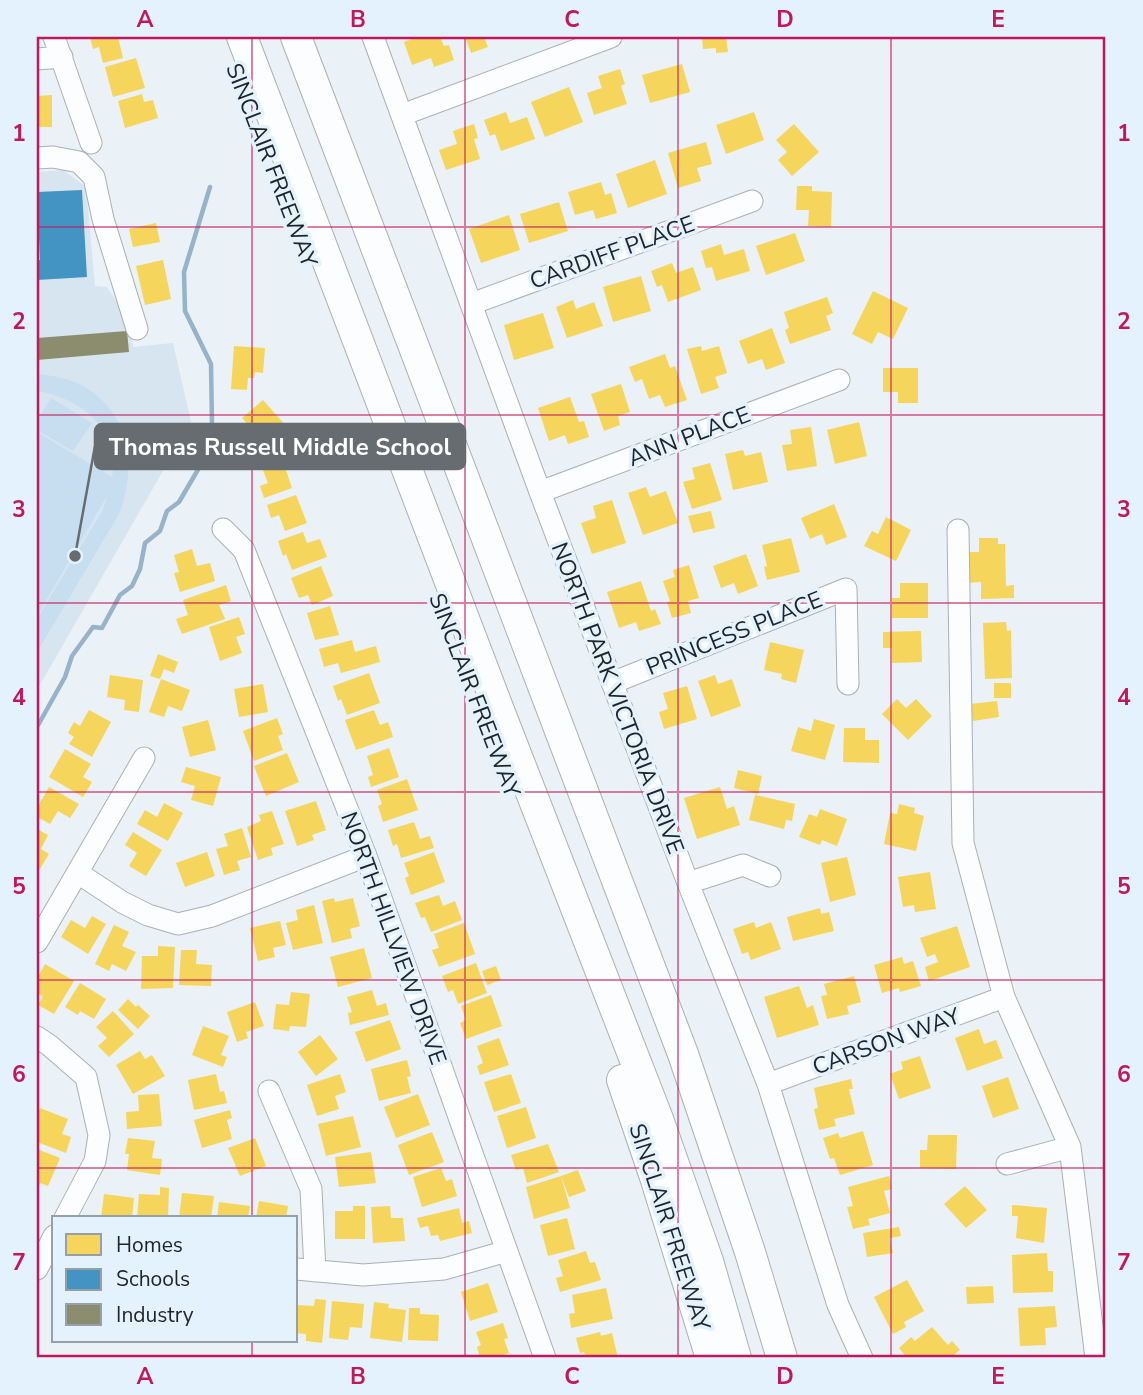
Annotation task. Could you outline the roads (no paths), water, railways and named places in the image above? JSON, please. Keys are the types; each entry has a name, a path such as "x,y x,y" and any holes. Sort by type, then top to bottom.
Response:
{"highway":[{"name":"SINCLAIR FREEWAY","path":"223,37 624,1084 711,1358"},
{"path":"242,37 512,746 659,1119 708,1261 736,1358"},
{"path":"296,37 683,1054 750,1252 782,1358"}],"street":[{"name":"NORTH PARK VICTORIA DRIVE","path":"373,37 540,492 688,883 768,1084 838,1305 862,1358"},
{"path":"402,115 611,37"},
{"path":"37,59 58,47 91,143"},
{"path":"37,158 53,157 79,162 94,177 103,219 137,329"},
{"name":"CARDIFF PLACE","path":"471,304 752,201"},
{"name":"ANN PLACE","path":"540,492 839,380"},
{"name":"NORTH HILLVIEW DRIVE","path":"223,529 244,550 366,856 545,1358"},
{"path":"958,530 963,843 1004,997 1070,1147 1098,1302 1096,1358"},
{"name":"PRINCESS PLACE","path":"612,682 846,589 848,684"},
{"path":"37,942 144,758"},
{"path":"78,873 122,902 148,915 178,924 212,916 366,856"},
{"path":"688,883 743,865 770,876"},
{"name":"CARSON WAY","path":"768,1084 1004,997"},
{"path":"37,1037 86,1077 99,1135 95,1161 66,1216"},
{"path":"269,1091 311,1189 306,1270 363,1275 444,1269 507,1251"},
{"path":"1007,1164 1070,1147"}],"waterway":[{"path":"37,727 65,677 72,656 93,627 102,628 120,595 132,586 140,569 145,543 160,531 167,511 179,502 206,456 212,425 211,364 185,311 184,272 210,187"}],"place":[{"name":"Thomas Russell Middle School","path":"75,556"}]}
